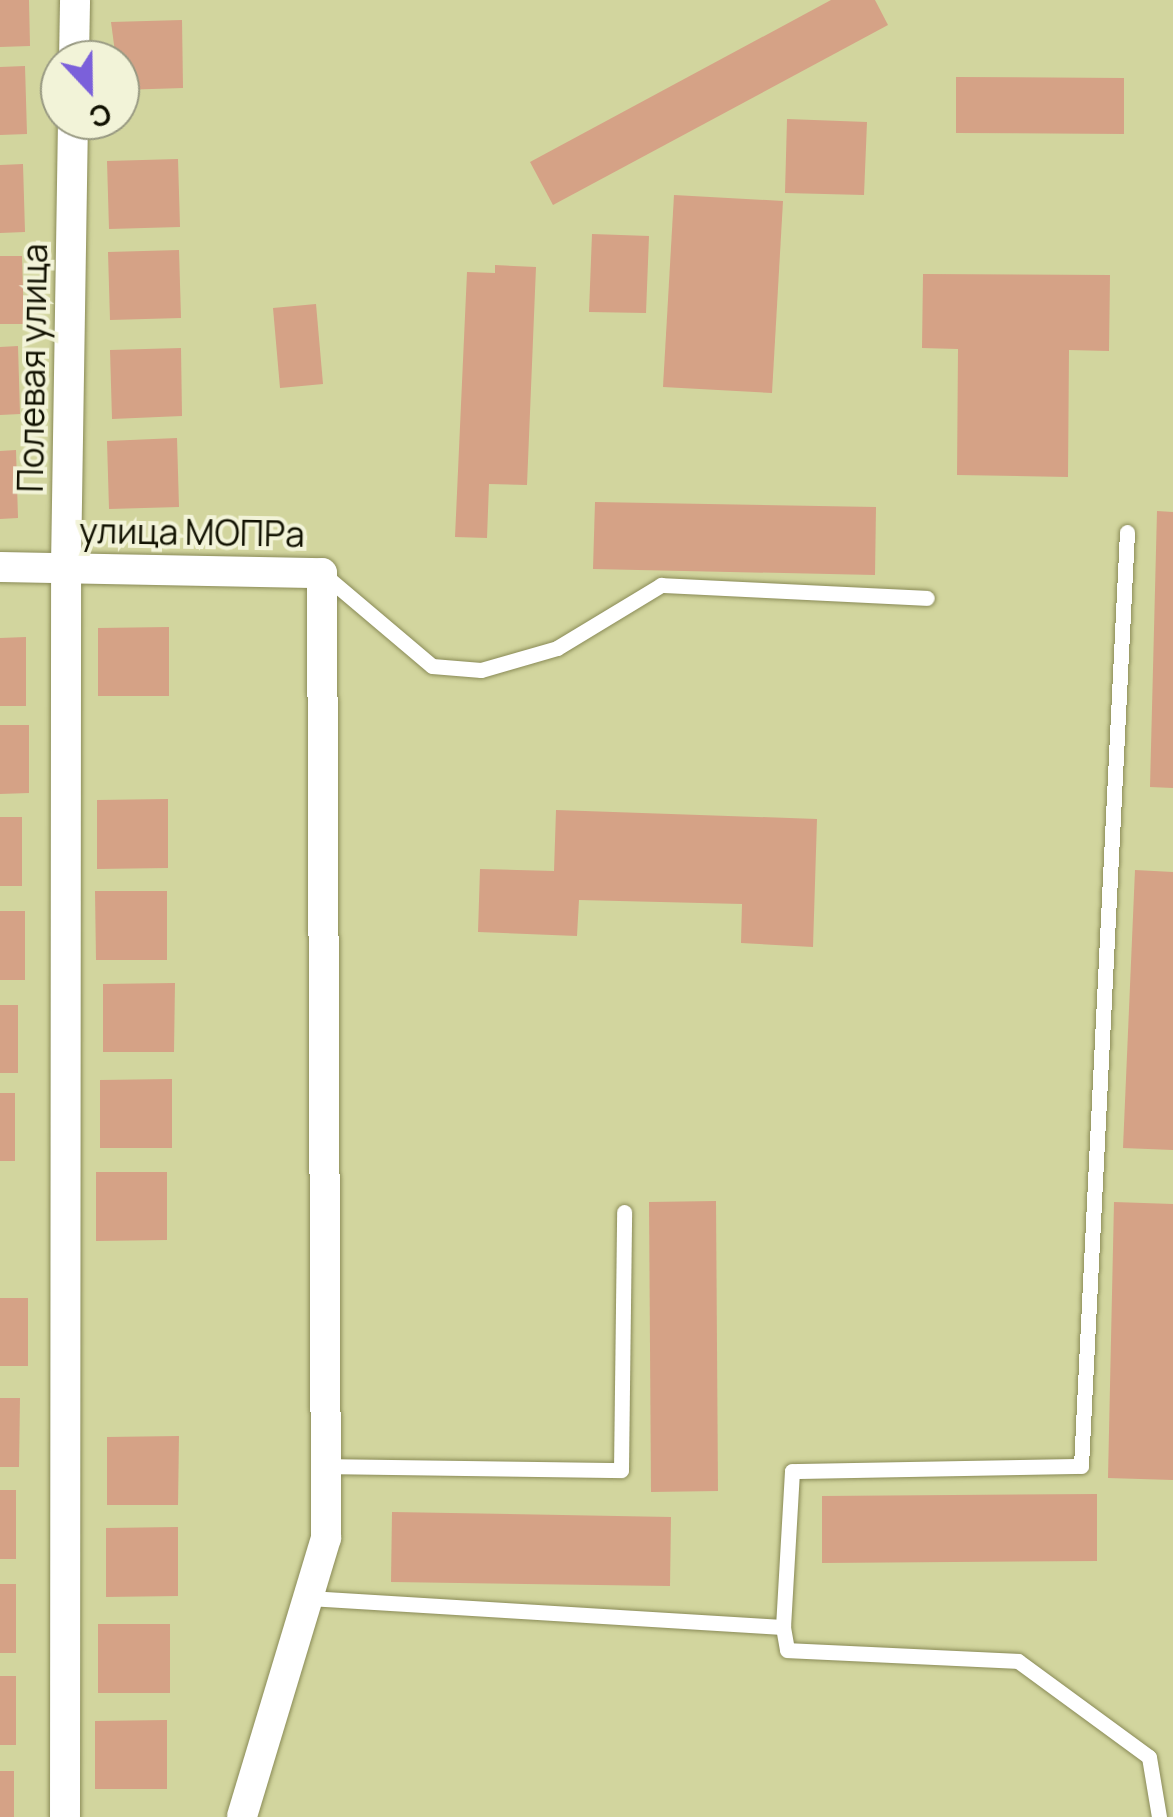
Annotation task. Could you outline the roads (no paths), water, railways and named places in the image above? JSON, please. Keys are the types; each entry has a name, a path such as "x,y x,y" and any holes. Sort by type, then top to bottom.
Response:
{"street":[{"path":"75,40 76,0"},
{"name":"Полевая улица","path":"65,1817 66,566 74,140"},
{"name":"улица МОПРа","path":"0,566 322,572"},
{"path":"249,1816 326,1538 322,572"}],"lane":[{"path":"1126,532 1080,1466 792,1472 783,1627 787,1650 1018,1661 1149,1756 1159,1817"},
{"path":"322,572 432,666 481,670 557,648 661,586 928,598"},
{"path":"326,1466 621,1470 624,1212"},
{"path":"308,1598 783,1627"}]}
